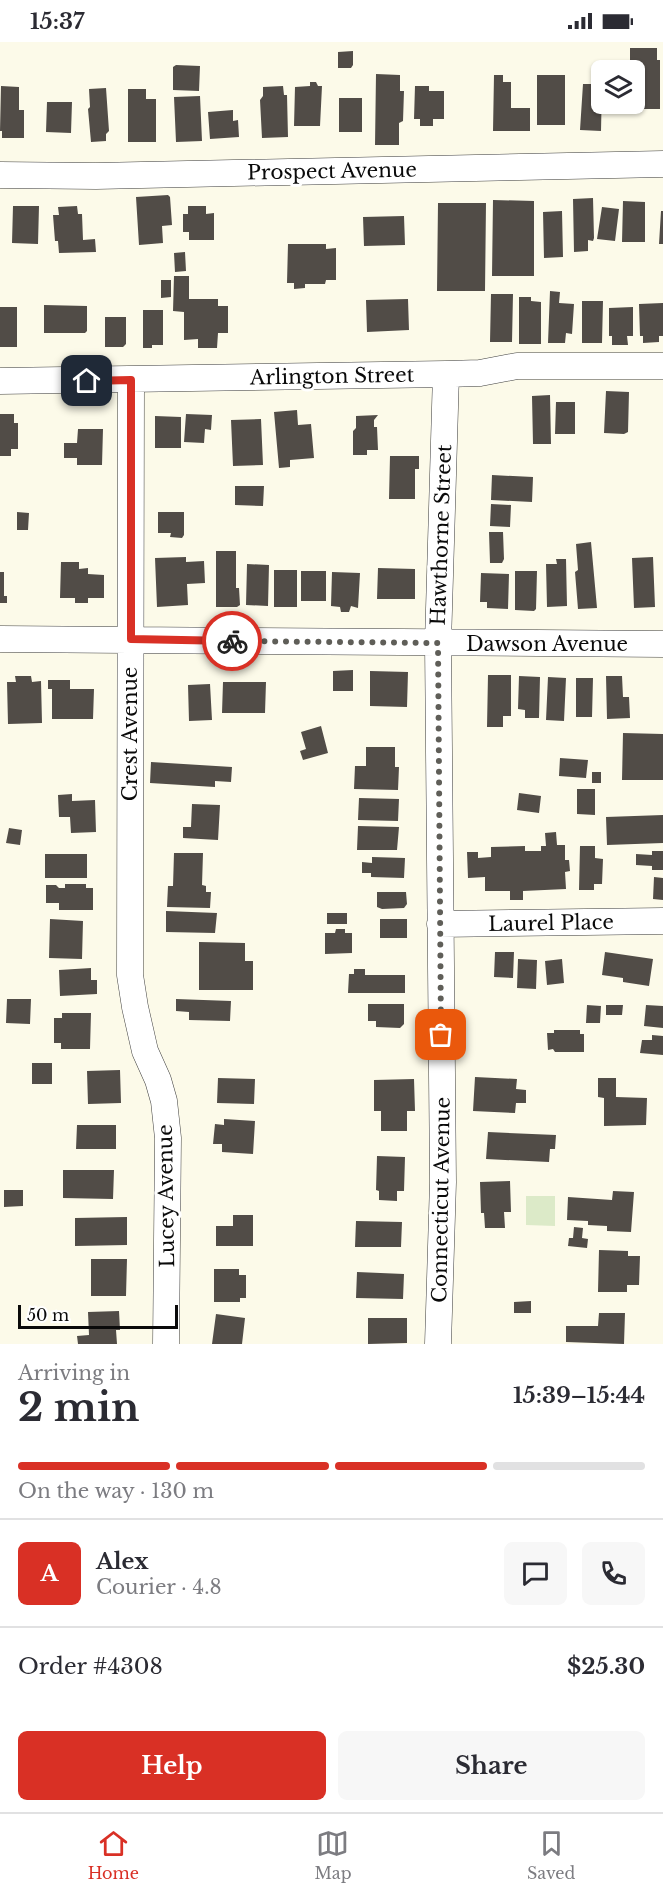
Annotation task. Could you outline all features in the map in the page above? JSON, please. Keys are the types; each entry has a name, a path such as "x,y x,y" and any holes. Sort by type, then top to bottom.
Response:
{"street":[{"name":"Prospect Avenue","path":"0,175 96,176 663,164"},
{"name":"Arlington Street","path":"0,381 446,374 480,373 517,366 663,366"},
{"name":"Hawthorne Street","path":"442,1057 438,643 446,374"},
{"name":"Crest Avenue","path":"131,380 130,975 146,1051"},
{"name":"Dawson Avenue","path":"0,639 663,644"},
{"name":"Laurel Place","path":"440,924 663,921"},
{"name":"Lucey Avenue","path":"146,1051 164,1101 168,1138 166,1344"},
{"name":"Connecticut Avenue","path":"438,1344 443,1182 442,1057"}],"green space":[{"path":"526,1196 555,1196 555,1226 526,1225"}],"building":[{"path":"630,48 657,48 657,60 660,60 660,109 645,109 645,60 630,60"},
{"path":"353,51 351,68 338,68 338,52"},
{"path":"176,65 200,66 199,91 173,90 173,67"},
{"path":"376,74 400,75 400,91 404,91 403,121 399,123 399,145 375,145"},
{"path":"494,75 503,75 503,82 511,82 511,108 530,108 530,131 493,131"},
{"path":"537,75 565,75 565,125 537,125"},
{"path":"310,82 316,82 318,86 322,86 320,126 294,126 295,87 310,86"},
{"path":"583,84 591,84 591,114 601,114 601,131 580,130"},
{"path":"1,86 19,87 19,110 24,110 24,138 2,138 2,131 0,131"},
{"path":"283,86 284,95 287,95 288,137 262,138 260,100 263,96 263,87"},
{"path":"415,86 429,86 429,91 444,91 444,119 433,119 433,126 420,126 420,119 414,119"},
{"path":"106,88 109,131 106,134 106,141 91,142 89,89"},
{"path":"128,89 146,89 146,99 156,99 156,142 128,142"},
{"path":"200,96 202,141 176,142 174,97"},
{"path":"339,98 362,98 362,132 339,132"},
{"path":"47,102 72,102 71,133 46,132"},
{"path":"233,110 233,121 238,120 239,137 210,139 208,112"},
{"path":"168,195 172,225 162,226 163,243 139,245 136,197"},
{"path":"593,198 593,241 588,240 588,251 574,252 573,199"},
{"path":"493,200 534,201 534,276 492,276"},
{"path":"623,201 645,202 645,242 622,242"},
{"path":"438,203 486,203 485,291 437,291"},
{"path":"13,206 39,206 38,244 12,243"},
{"path":"77,206 78,214 82,214 83,240 95,239 96,252 59,253 58,241 55,241 53,215 59,215 58,207"},
{"path":"188,206 206,206 206,214 214,213 214,240 189,240 189,232 183,232 183,214 188,214"},
{"path":"602,207 619,209 615,241 597,239"},
{"path":"562,211 563,257 544,258 543,212"},
{"path":"661,211 663,211 663,244 659,244"},
{"path":"404,216 405,245 364,246 363,217"},
{"path":"288,244 326,244 326,249 336,248 336,280 326,280 325,284 305,284 305,288 294,289 294,283 287,283"},
{"path":"185,252 186,271 175,272 174,253"},
{"path":"174,276 189,276 189,299 218,299 218,306 228,306 228,333 218,333 217,348 198,348 198,339 184,340 184,312 173,311"},
{"path":"161,280 171,280 171,297 161,298"},
{"path":"550,291 560,292 559,303 574,304 572,334 566,333 565,343 548,343"},
{"path":"491,294 513,294 512,342 490,342"},
{"path":"519,297 531,297 531,301 541,302 541,344 519,344"},
{"path":"408,299 409,330 367,332 366,300"},
{"path":"582,301 603,301 602,343 582,343"},
{"path":"663,303 663,336 659,336 659,342 643,343 643,336 640,336 639,304"},
{"path":"44,305 87,306 87,331 85,333 44,333"},
{"path":"0,307 17,307 17,347 0,347"},
{"path":"633,307 633,336 627,336 628,345 612,345 612,336 609,336 609,308"},
{"path":"143,310 163,310 163,345 143,348"},
{"path":"105,317 126,317 126,344 123,347 105,347"},
{"path":"606,391 629,392 628,432 624,434 604,433"},
{"path":"550,395 551,444 533,444 532,396"},
{"path":"556,402 575,402 575,434 555,434"},
{"path":"297,410 298,425 311,424 314,458 290,460 290,467 279,468 274,412"},
{"path":"0,414 14,414 14,423 18,423 18,449 11,449 11,456 0,456"},
{"path":"186,414 212,415 211,430 205,429 204,443 184,442"},
{"path":"378,415 374,420 374,427 377,427 378,450 367,450 367,455 353,455 353,431 356,428 356,416"},
{"path":"155,416 181,417 181,448 155,448"},
{"path":"261,419 263,465 233,466 231,420"},
{"path":"78,429 103,429 102,465 77,465 77,458 64,458 64,443 77,443"},
{"path":"390,456 419,456 419,469 415,469 415,499 389,499"},
{"path":"492,475 533,477 532,502 491,500"},
{"path":"235,486 264,486 263,506 235,505"},
{"path":"491,504 511,505 510,527 490,526"},
{"path":"17,512 29,513 28,530 17,530"},
{"path":"158,512 184,512 182,538 170,537 171,533 158,533"},
{"path":"489,532 503,532 504,559 502,563 490,563"},
{"path":"591,542 597,608 578,609 575,572 578,570 576,544"},
{"path":"216,551 236,551 236,588 239,588 240,605 237,607 216,607"},
{"path":"186,557 186,562 204,561 205,583 187,584 188,605 157,607 155,558"},
{"path":"653,557 655,607 634,608 632,558"},
{"path":"556,559 566,559 567,606 547,607 546,564 557,564"},
{"path":"61,562 79,562 79,569 88,568 88,574 104,575 104,598 88,598 88,603 75,603 75,598 60,598"},
{"path":"247,564 269,565 268,606 246,605"},
{"path":"378,568 415,569 415,599 377,599"},
{"path":"274,570 297,570 297,607 274,607"},
{"path":"301,571 326,571 326,601 301,601"},
{"path":"515,571 537,571 536,609 534,611 515,610"},
{"path":"0,572 4,572 4,596 7,596 7,603 0,603"},
{"path":"332,572 360,573 358,608 351,606 349,612 341,612 340,607 331,606"},
{"path":"481,573 509,574 508,609 487,608 487,602 480,602"},
{"path":"353,670 353,691 333,691 333,671"},
{"path":"370,671 408,672 407,707 370,706"},
{"path":"488,675 511,675 511,716 503,716 503,727 487,727"},
{"path":"15,676 31,676 32,682 41,681 42,723 8,724 7,682 16,682"},
{"path":"519,676 540,677 539,718 525,718 525,710 518,709"},
{"path":"606,676 622,676 623,697 629,697 630,718 607,719"},
{"path":"548,677 566,678 564,721 546,720"},
{"path":"576,678 593,678 592,717 576,717"},
{"path":"48,680 70,680 70,689 94,689 93,719 52,719 52,689 48,689"},
{"path":"223,682 266,682 265,713 222,713"},
{"path":"210,684 212,720 189,721 188,685"},
{"path":"321,726 328,753 303,760 300,751 306,749 301,732"},
{"path":"623,733 663,734 663,780 622,780"},
{"path":"366,747 395,747 395,767 399,767 398,790 354,789 355,766 366,766"},
{"path":"560,758 588,760 586,778 559,776"},
{"path":"151,762 232,767 231,782 215,781 215,787 150,783"},
{"path":"592,772 601,772 601,783 592,783"},
{"path":"577,789 595,789 595,815 577,814"},
{"path":"519,793 541,796 539,813 517,810"},
{"path":"72,794 72,801 95,800 96,832 71,833 70,817 59,817 58,795"},
{"path":"359,798 399,799 398,821 358,820"},
{"path":"192,804 220,805 218,840 183,838 183,827 191,827"},
{"path":"663,815 663,843 607,845 606,817"},
{"path":"358,826 399,827 397,850 357,850"},
{"path":"9,828 22,830 20,845 6,843"},
{"path":"556,832 557,845 565,845 565,860 569,860 570,871 565,872 566,889 523,891 523,900 510,900 510,891 485,891 485,877 468,878 467,852 478,852 478,858 491,857 491,847 525,846 525,851 541,851 541,846 546,846 545,833"},
{"path":"580,846 595,846 595,858 603,859 602,884 594,884 594,890 579,890"},
{"path":"652,851 663,851 663,870 652,870 652,866 636,865 636,854 652,855"},
{"path":"174,853 203,853 202,885 206,886 206,892 211,892 210,908 167,907 168,886 173,886"},
{"path":"45,854 87,854 87,878 45,878"},
{"path":"372,857 405,858 404,878 371,877 371,873 362,873 362,862 372,863"},
{"path":"654,877 663,878 663,900 653,899"},
{"path":"65,884 86,884 86,888 93,888 93,910 59,910 59,903 46,903 46,885 65,888"},
{"path":"377,892 406,892 407,904 404,908 382,909 377,907"},
{"path":"166,911 217,913 215,933 166,932"},
{"path":"327,913 347,913 347,924 327,924"},
{"path":"50,919 83,921 82,959 49,958"},
{"path":"380,919 407,919 407,938 380,938"},
{"path":"336,929 345,929 345,933 352,933 352,953 325,954 325,933 335,933"},
{"path":"199,942 245,943 245,961 253,961 253,990 199,990"},
{"path":"495,952 514,952 513,978 494,977"},
{"path":"605,952 653,959 649,986 623,982 623,978 602,975"},
{"path":"518,959 537,960 536,989 517,988"},
{"path":"562,959 564,983 547,985 545,961"},
{"path":"91,968 91,980 97,980 97,994 60,996 59,970"},
{"path":"354,969 365,969 365,975 405,975 405,993 348,993 349,974 354,974"},
{"path":"7,999 31,999 30,1024 6,1023"},
{"path":"176,999 231,1001 230,1021 189,1020 189,1012 176,1011"},
{"path":"368,1004 404,1004 404,1024 400,1028 376,1027 376,1021 368,1021"},
{"path":"587,1005 601,1006 600,1023 586,1023"},
{"path":"606,1005 623,1005 622,1015 606,1015"},
{"path":"646,1005 663,1006 663,1028 644,1026"},
{"path":"62,1013 91,1013 90,1049 61,1049 61,1043 54,1043 54,1018 62,1018"},
{"path":"554,1030 580,1030 580,1034 584,1034 584,1052 548,1050 547,1033 554,1033"},
{"path":"652,1035 663,1036 663,1055 640,1053 642,1040 652,1040"},
{"path":"32,1063 52,1063 52,1084 32,1084"},
{"path":"120,1070 121,1103 88,1104 87,1071"},
{"path":"475,1077 517,1079 516,1089 526,1090 526,1103 516,1103 515,1113 473,1111"},
{"path":"218,1078 255,1079 254,1104 217,1103"},
{"path":"598,1078 616,1078 616,1097 647,1098 646,1125 604,1126 604,1098 598,1097"},
{"path":"414,1079 415,1111 407,1111 407,1131 381,1131 381,1111 374,1111 374,1080"},
{"path":"224,1119 255,1121 253,1154 222,1152 222,1144 213,1144 215,1124 224,1125"},
{"path":"77,1125 116,1125 116,1149 76,1149"},
{"path":"488,1132 556,1135 555,1149 550,1149 549,1162 486,1159"},
{"path":"377,1156 405,1157 404,1191 397,1191 397,1201 379,1200 379,1191 376,1190"},
{"path":"63,1170 114,1170 113,1199 63,1198"},
{"path":"510,1181 511,1212 504,1212 505,1228 485,1228 484,1213 481,1213 480,1182"},
{"path":"4,1190 23,1190 23,1206 4,1207"},
{"path":"613,1191 634,1192 631,1232 607,1231 607,1226 588,1225 588,1221 567,1220 568,1197 612,1200"},
{"path":"233,1215 253,1215 253,1246 216,1246 216,1226 233,1226"},
{"path":"127,1217 127,1245 75,1246 75,1218"},
{"path":"356,1221 402,1222 401,1247 355,1247"},
{"path":"574,1227 583,1228 582,1238 588,1239 587,1248 568,1246 569,1238 573,1238"},
{"path":"599,1250 628,1251 628,1256 640,1256 639,1285 627,1285 627,1292 598,1292"},
{"path":"91,1259 127,1259 126,1296 91,1296"},
{"path":"214,1269 239,1269 239,1275 246,1275 246,1298 240,1298 240,1302 214,1302"},
{"path":"357,1272 404,1274 403,1299 356,1298"},
{"path":"531,1301 531,1313 514,1313 514,1302"},
{"path":"119,1311 120,1330 116,1330 117,1344 78,1344 77,1336 89,1335 88,1312"},
{"path":"599,1313 625,1313 624,1344 566,1342 566,1326 598,1326"},
{"path":"216,1314 245,1318 242,1344 212,1344"},
{"path":"368,1318 407,1318 407,1343 368,1344"}],"way so far":[{"path":"232,641 438,643 441,1035"}],"route":[{"path":"87,381 131,380 131,639 232,641"}]}
